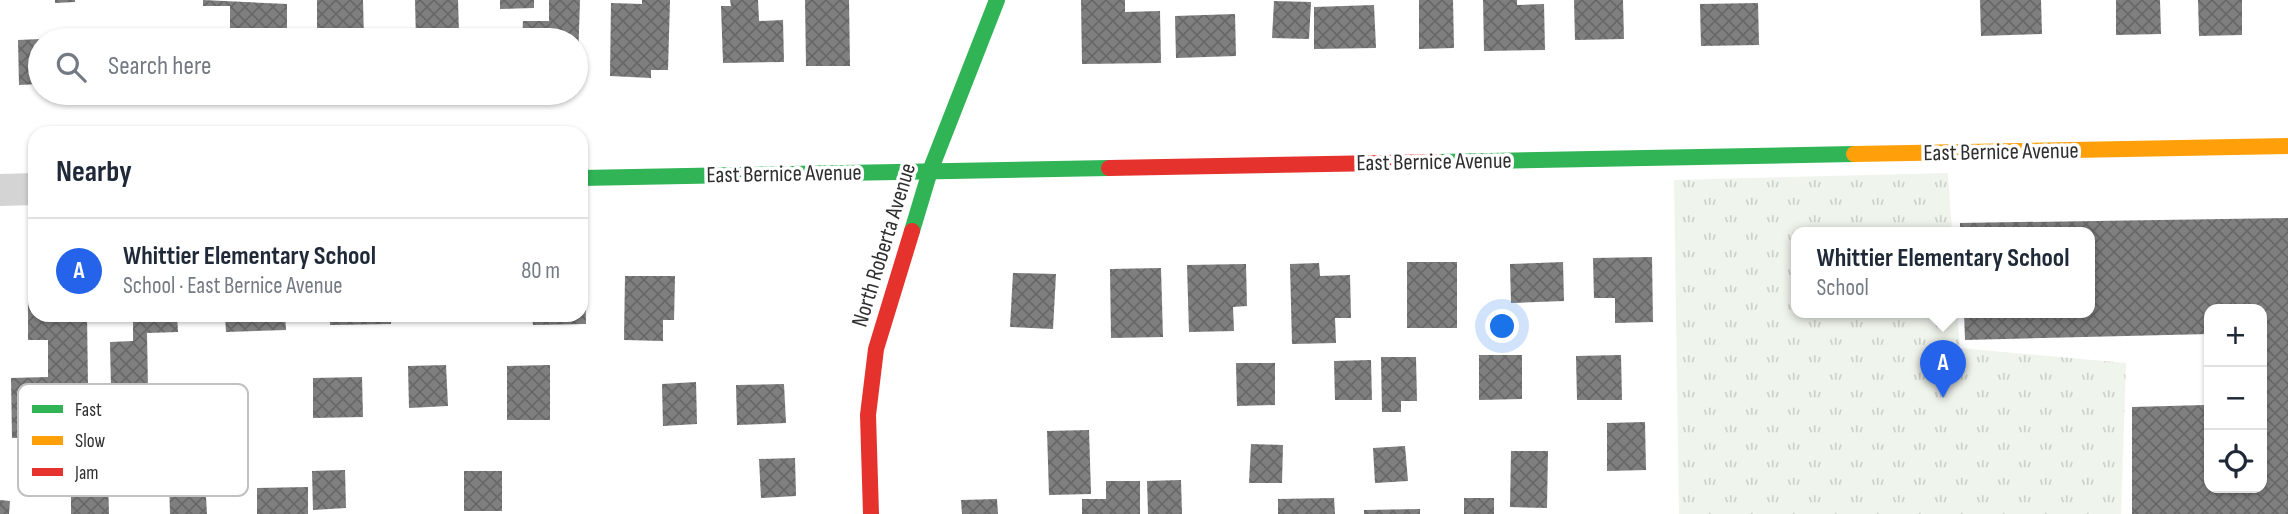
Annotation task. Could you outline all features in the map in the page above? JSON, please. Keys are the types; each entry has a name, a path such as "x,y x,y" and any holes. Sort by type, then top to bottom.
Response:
{"street":[{"name":"North Roberta Avenue","path":"871,514 868,415 876,349 930,171 997,0"},
{"name":"East Bernice Avenue","path":"588,178 2288,146"},
{"path":"0,190 28,189"}],"green space":[{"path":"1948,173 1952,227 1791,227 1791,318 1958,318 1960,348 2126,363 2121,514 1679,514 1674,180"}],"building":[{"path":"55,0 75,0 75,2 55,3"},
{"path":"203,0 287,4 287,28 230,28 230,6 203,6"},
{"path":"317,0 363,0 364,28 317,28"},
{"path":"415,0 458,0 459,28 416,28"},
{"path":"500,0 534,0 534,8 500,9"},
{"path":"549,0 580,0 579,28 523,28 523,21 549,21"},
{"path":"642,0 670,0 668,70 651,70 651,78 610,76 611,3 642,4"},
{"path":"730,0 758,0 759,21 783,20 784,62 723,63 721,6 731,6"},
{"path":"805,0 849,0 850,66 806,66"},
{"path":"1081,0 1125,0 1125,12 1160,11 1161,63 1082,64"},
{"path":"1419,0 1453,0 1454,48 1419,49"},
{"path":"1483,0 1517,0 1517,5 1544,4 1545,50 1484,51"},
{"path":"1574,0 1623,0 1624,39 1575,40"},
{"path":"1980,0 2041,0 2042,34 1981,36"},
{"path":"2116,0 2160,0 2161,34 2116,35"},
{"path":"2198,0 2242,0 2242,35 2199,36"},
{"path":"1274,1 1311,2 1309,39 1272,38"},
{"path":"1758,3 1759,45 1701,46 1700,4"},
{"path":"1374,5 1376,48 1314,49 1314,7"},
{"path":"1235,14 1236,56 1176,58 1175,16"},
{"path":"18,40 28,40 28,85 19,85"},
{"path":"2288,218 2288,514 2132,514 2132,407 2204,405 2204,493 2267,493 2267,304 2204,304 2204,334 1965,340 1964,318 2095,318 2095,227 1960,227 1960,223"},
{"path":"1652,257 1653,322 1615,323 1615,298 1594,298 1593,258"},
{"path":"1407,262 1457,262 1457,328 1407,328"},
{"path":"1563,262 1564,301 1511,303 1510,264"},
{"path":"1319,263 1320,276 1350,275 1351,318 1335,318 1336,343 1292,344 1290,264"},
{"path":"1246,264 1247,306 1233,307 1234,331 1189,332 1187,265"},
{"path":"1161,268 1163,337 1111,338 1110,269"},
{"path":"1013,273 1056,274 1053,329 1010,327"},
{"path":"625,276 675,276 674,320 663,320 663,341 624,340"},
{"path":"28,322 87,322 88,384 18,384 18,438 12,438 11,378 48,377 48,340 28,340"},
{"path":"133,322 177,322 178,332 147,333 148,384 111,384 110,342 133,341"},
{"path":"225,322 285,322 286,330 226,332"},
{"path":"330,322 391,322 391,324 330,325"},
{"path":"533,322 586,322 586,324 533,325"},
{"path":"1479,355 1522,355 1522,399 1479,400"},
{"path":"1621,355 1622,400 1577,400 1576,356"},
{"path":"1381,357 1416,357 1417,401 1401,401 1401,412 1382,412"},
{"path":"1371,360 1372,400 1335,400 1334,361"},
{"path":"1236,363 1275,363 1275,405 1237,406"},
{"path":"446,365 448,406 409,408 408,366"},
{"path":"550,365 550,420 507,420 507,366"},
{"path":"362,377 363,417 313,418 313,378"},
{"path":"696,382 697,424 663,426 662,384"},
{"path":"784,384 786,423 737,425 736,385"},
{"path":"1645,422 1646,470 1607,471 1607,423"},
{"path":"1089,430 1091,494 1049,495 1047,431"},
{"path":"1251,444 1283,445 1282,483 1249,483"},
{"path":"1405,446 1408,481 1375,483 1373,448"},
{"path":"1511,451 1548,451 1547,508 1510,507"},
{"path":"795,458 796,496 761,498 759,459"},
{"path":"345,470 346,508 313,510 312,471"},
{"path":"464,471 502,471 502,511 464,511"},
{"path":"1181,480 1182,514 1148,514 1147,481"},
{"path":"1106,481 1140,481 1140,514 1082,514 1082,499 1106,499"},
{"path":"308,487 308,514 257,514 257,488"},
{"path":"71,496 109,496 109,514 71,514"},
{"path":"169,496 206,496 207,514 170,514"},
{"path":"1334,498 1335,514 1278,514 1278,499"},
{"path":"1464,498 1494,498 1494,514 1464,514"},
{"path":"997,499 998,514 962,514 961,500"},
{"path":"0,500 10,501 9,514 0,514"},
{"path":"1420,509 1420,514 1364,514 1364,510"}],"traffic: fast":[{"path":"912,231 930,171 997,0"},
{"path":"1438,162 1854,154"},
{"path":"588,178 1109,168"}],"traffic: slow":[{"path":"1854,154 2288,146"}],"traffic: jam":[{"path":"1109,168 1438,162"},
{"path":"871,514 868,415 876,349 912,231"}],"place":[{"name":"Whittier Elementary School","path":"1943,398"}]}
